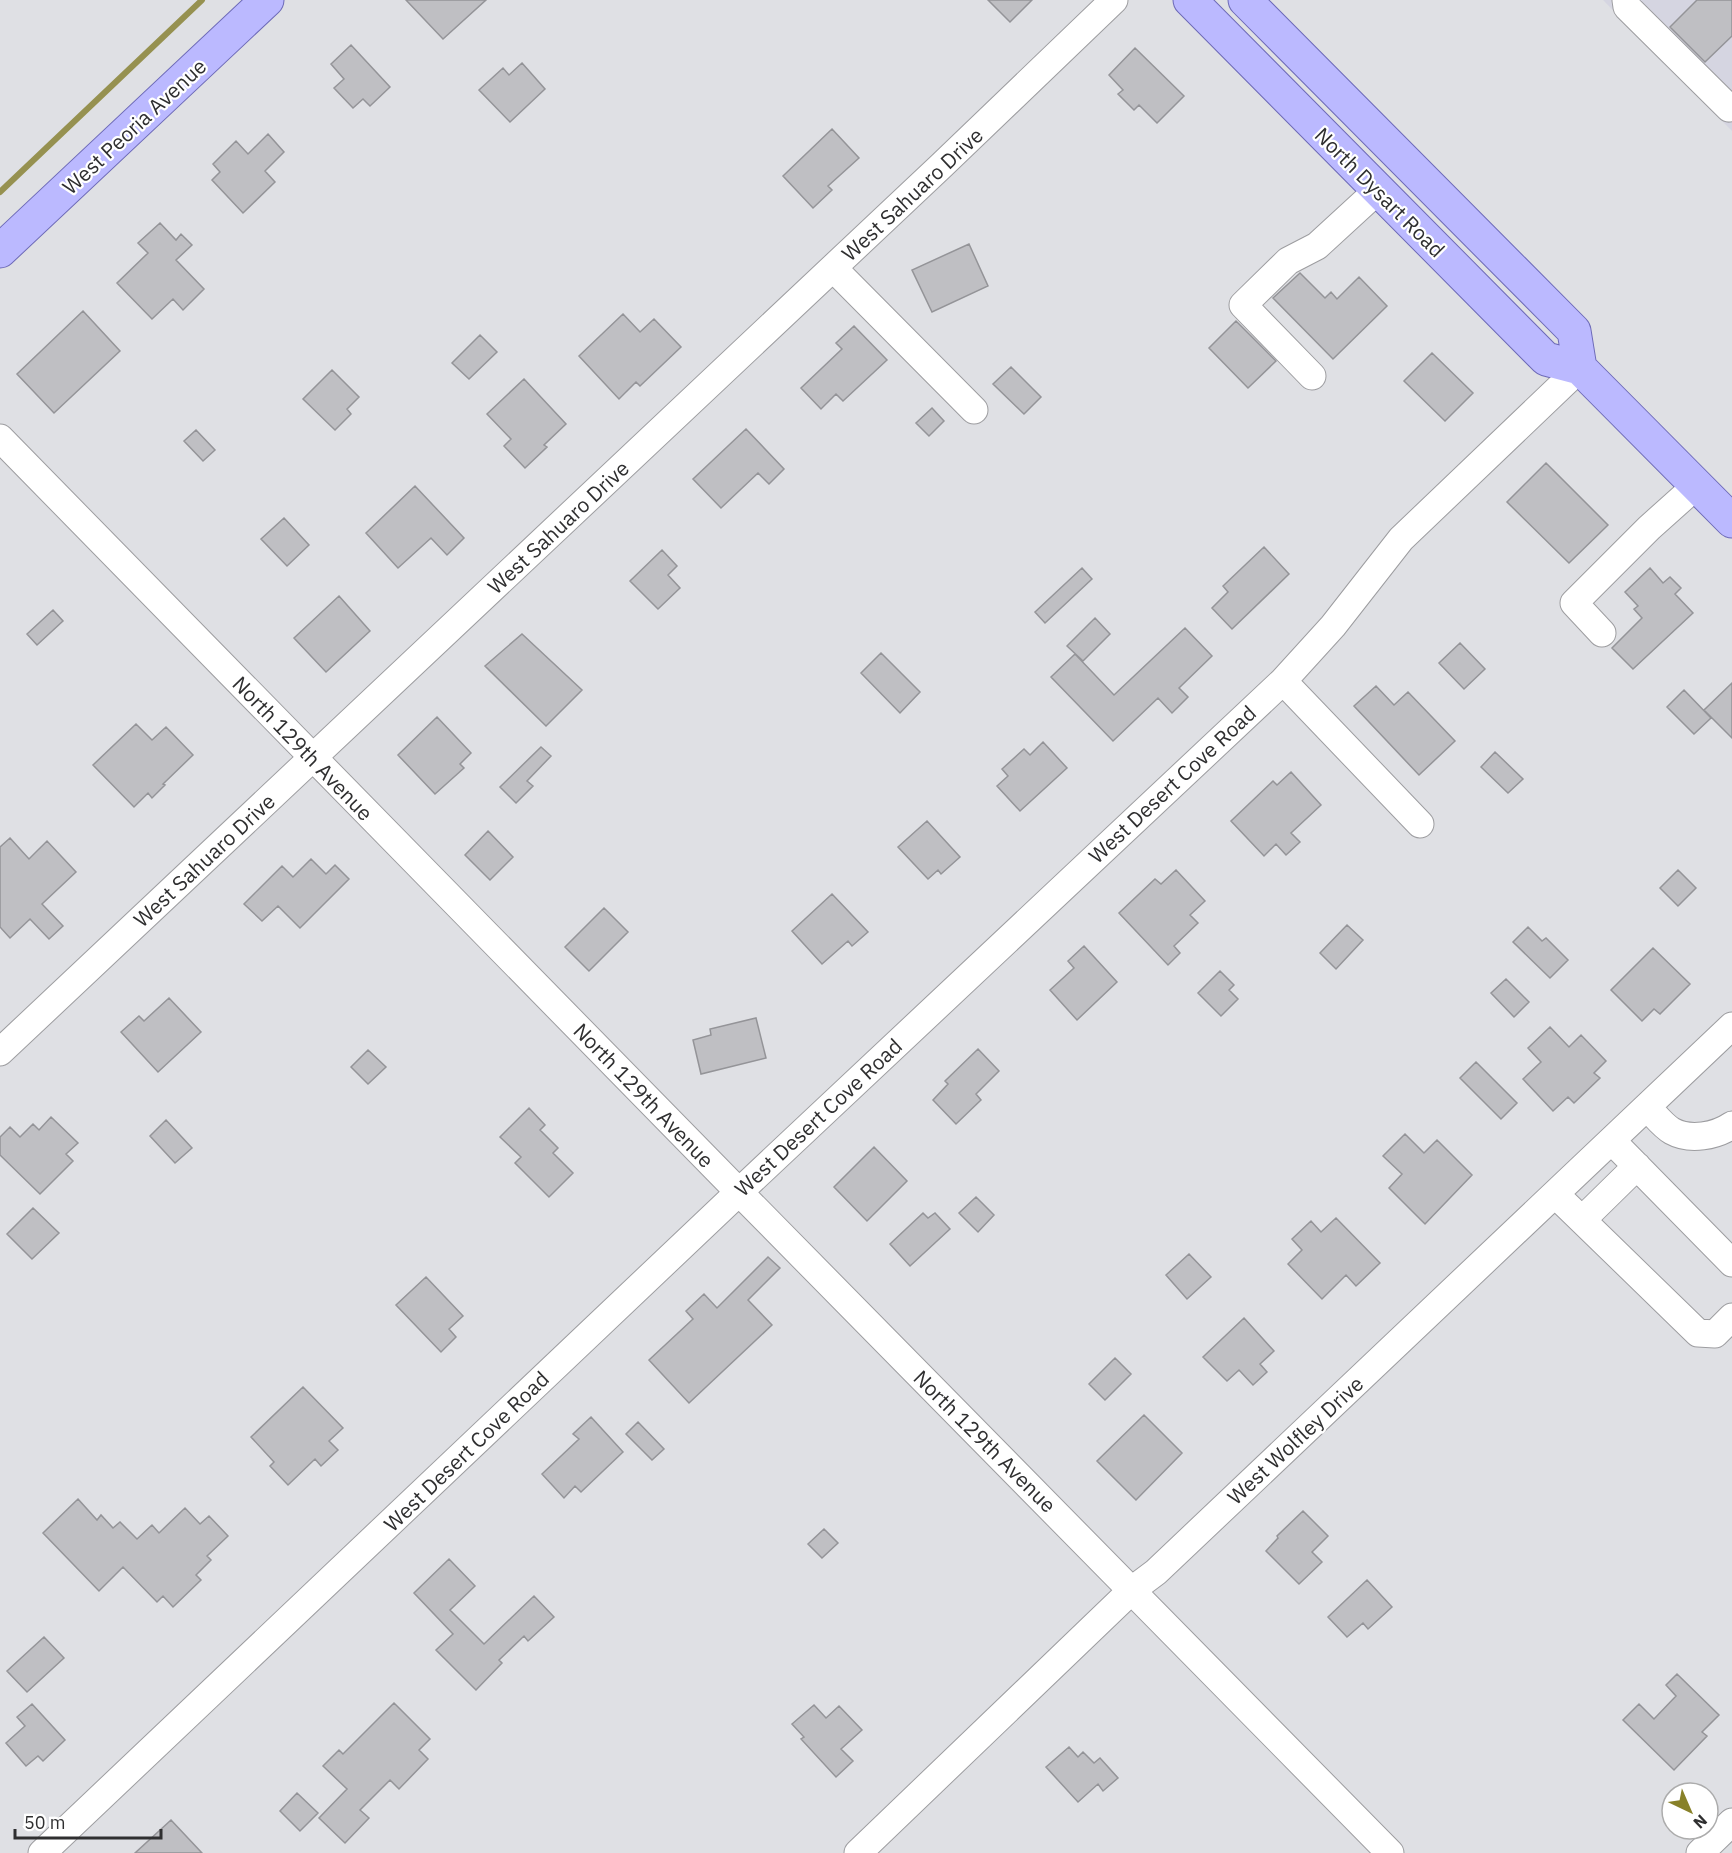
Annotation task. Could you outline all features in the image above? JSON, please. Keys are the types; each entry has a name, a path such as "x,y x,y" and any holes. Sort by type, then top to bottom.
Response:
{"main road":[{"name":"West Peoria Avenue","path":"0,251 267,0"},
{"name":"North Dysart Road","path":"1190,0 1546,359 1580,368 1574,331 1245,0"},
{"path":"1580,368 1732,522"}],"street":[{"name":"West Sahuaro Drive","path":"0,1052 833,268 1114,0"},
{"path":"1626,0 1627,7 1730,108 1732,107"},
{"path":"1312,376 1243,304 1288,261 1317,246 1378,190"},
{"path":"833,268 974,410"},
{"name":"West Desert Cove Road","path":"42,1853 739,1192 1283,681 1333,626 1401,539 1580,368"},
{"name":"North 129th Avenue","path":"0,438 1390,1853"},
{"path":"1602,633 1574,603 1696,485"},
{"path":"1283,681 1420,824"},
{"name":"West Wolfley Drive","path":"858,1853 1132,1590 1156,1572 1732,1026"},
{"path":"1647,1107 1671,1131 1691,1137 1722,1132 1732,1125"},
{"path":"1612,1141 1732,1263"},
{"path":"1582,1220 1637,1166"},
{"path":"1555,1194 1698,1334 1715,1334 1732,1317"},
{"path":"1700,1853 1732,1822"}],"shaded area":[{"path":"1603,0 1732,0 1732,131"}],"building":[{"path":"406,0 486,0 443,39"},
{"path":"988,0 1032,0 1010,22"},
{"path":"1697,0 1732,0 1732,36 1705,62 1670,27"},
{"path":"351,45 390,87 370,106 363,99 353,108 334,88 344,79 331,64"},
{"path":"1135,48 1184,96 1157,123 1139,105 1134,110 1118,94 1123,90 1109,75"},
{"path":"522,63 545,89 510,122 479,90 503,68 509,75"},
{"path":"832,129 859,158 828,186 832,190 813,208 783,176"},
{"path":"268,134 284,152 265,171 275,182 243,213 212,180 220,172 213,164 236,141 248,154"},
{"path":"160,223 176,240 181,234 192,245 176,260 204,289 183,310 173,299 152,319 117,283 148,253 138,243"},
{"path":"969,244 988,286 932,312 912,270"},
{"path":"1300,273 1325,298 1331,292 1337,299 1359,277 1387,306 1333,359 1273,298"},
{"path":"83,311 120,351 54,413 17,374"},
{"path":"623,314 640,332 654,319 681,347 640,386 636,382 619,399 579,356"},
{"path":"1236,321 1276,361 1248,388 1209,348"},
{"path":"854,326 887,360 843,401 836,394 821,409 801,388 842,349 836,343"},
{"path":"480,335 497,352 469,379 452,363"},
{"path":"1432,353 1473,393 1445,421 1404,381"},
{"path":"1011,367 1041,397 1024,414 993,384"},
{"path":"332,370 359,397 347,409 351,414 335,430 303,399"},
{"path":"524,379 566,424 525,468 504,446 511,439 487,414"},
{"path":"932,408 944,421 929,436 916,423"},
{"path":"746,429 784,469 769,484 758,473 721,508 693,479"},
{"path":"196,430 215,450 203,461 184,441"},
{"path":"1546,463 1608,525 1569,563 1507,502"},
{"path":"415,486 464,538 447,555 431,538 398,568 366,533"},
{"path":"284,518 309,545 287,566 261,539"},
{"path":"1264,547 1289,574 1232,629 1212,608 1228,592 1223,586"},
{"path":"662,550 677,566 668,575 680,588 658,609 630,581"},
{"path":"1082,568 1092,579 1045,623 1035,612"},
{"path":"1650,568 1663,583 1670,577 1681,588 1675,594 1693,613 1633,669 1612,648 1642,618 1634,609 1638,606 1625,592"},
{"path":"339,596 370,631 326,672 294,638"},
{"path":"53,610 63,621 37,645 27,634"},
{"path":"1095,618 1110,634 1083,661 1067,646"},
{"path":"1185,628 1212,656 1179,688 1188,697 1172,713 1158,698 1113,741 1051,677 1075,654 1114,695"},
{"path":"522,634 582,690 546,726 485,666"},
{"path":"1460,643 1485,669 1464,689 1439,663"},
{"path":"881,653 920,692 900,713 861,673"},
{"path":"1732,683 1732,738 1704,710"},
{"path":"1376,686 1394,705 1408,692 1455,741 1419,775 1354,706"},
{"path":"1684,690 1711,718 1694,734 1667,707"},
{"path":"437,717 471,753 460,764 464,768 435,794 398,755"},
{"path":"136,724 152,740 166,727 193,755 152,798 148,793 134,807 93,765"},
{"path":"1043,742 1067,768 1020,811 997,786 1008,776 1002,769 1024,749 1030,755"},
{"path":"541,747 551,756 527,781 533,786 516,803 500,787"},
{"path":"1495,752 1523,779 1508,793 1481,767"},
{"path":"1291,772 1321,805 1291,833 1300,842 1286,855 1276,844 1264,856 1231,821 1273,781 1277,785"},
{"path":"927,821 960,857 941,874 938,870 928,879 898,847"},
{"path":"488,831 513,857 490,880 465,855"},
{"path":"10,838 29,859 47,841 76,872 42,904 63,926 49,939 30,919 10,938 0,927 0,847"},
{"path":"311,859 326,874 335,865 349,879 300,928 278,906 262,921 244,904 282,866 293,877"},
{"path":"1176,870 1205,901 1190,915 1198,923 1174,946 1180,953 1168,965 1119,913 1155,879 1161,884"},
{"path":"1678,870 1696,888 1678,906 1660,888"},
{"path":"832,894 868,932 852,946 848,941 822,964 792,931"},
{"path":"604,908 628,932 589,971 565,947"},
{"path":"1347,925 1363,940 1336,969 1320,953"},
{"path":"1528,927 1542,941 1546,938 1568,960 1550,978 1513,942"},
{"path":"1084,946 1117,982 1077,1020 1050,990 1074,968 1068,961"},
{"path":"1653,948 1690,984 1660,1014 1654,1009 1642,1021 1611,990"},
{"path":"1220,971 1234,985 1229,990 1238,999 1221,1016 1198,993"},
{"path":"1506,979 1529,1002 1514,1017 1491,993"},
{"path":"169,998 201,1032 158,1072 121,1032 139,1016 144,1021"},
{"path":"756,1018 766,1058 701,1074 693,1040 711,1035 710,1029"},
{"path":"1550,1027 1569,1047 1581,1035 1606,1061 1594,1073 1600,1078 1574,1103 1568,1097 1553,1111 1523,1079 1541,1062 1528,1048"},
{"path":"978,1049 999,1071 976,1094 981,1100 956,1124 933,1100 948,1084 945,1081"},
{"path":"368,1050 386,1067 368,1084 351,1067"},
{"path":"1476,1062 1517,1103 1501,1119 1460,1078"},
{"path":"529,1108 545,1125 540,1130 558,1148 553,1153 573,1173 549,1197 515,1163 521,1157 500,1137"},
{"path":"51,1117 78,1143 66,1154 73,1161 40,1194 0,1155 0,1137 10,1127 20,1137 33,1124 39,1130"},
{"path":"166,1120 192,1148 175,1163 150,1136"},
{"path":"1405,1134 1424,1153 1437,1140 1472,1175 1425,1224 1389,1188 1402,1174 1383,1156"},
{"path":"874,1147 907,1181 867,1221 834,1187"},
{"path":"976,1197 994,1215 978,1232 959,1213"},
{"path":"33,1208 59,1233 32,1259 7,1234"},
{"path":"923,1213 928,1218 935,1213 950,1229 910,1266 890,1244"},
{"path":"1336,1218 1380,1263 1356,1286 1346,1275 1322,1299 1288,1264 1302,1250 1292,1239 1311,1221 1321,1232"},
{"path":"1189,1254 1211,1277 1187,1299 1166,1275"},
{"path":"768,1257 780,1268 748,1300 772,1325 689,1403 649,1360 693,1319 686,1311 704,1294 717,1308"},
{"path":"426,1277 463,1316 449,1329 456,1337 441,1352 396,1305"},
{"path":"1244,1318 1274,1351 1260,1364 1267,1372 1253,1385 1239,1370 1227,1381 1203,1357"},
{"path":"1115,1358 1131,1374 1105,1400 1089,1384"},
{"path":"303,1387 343,1428 329,1441 338,1450 321,1466 315,1459 288,1485 270,1466 274,1462 251,1437"},
{"path":"1144,1415 1182,1453 1136,1500 1097,1461"},
{"path":"591,1417 623,1452 581,1492 575,1486 564,1498 542,1474 579,1439 573,1434"},
{"path":"638,1422 664,1449 652,1460 626,1434"},
{"path":"78,1499 97,1520 101,1515 113,1528 120,1522 137,1539 152,1525 159,1533 185,1508 200,1524 209,1516 228,1536 207,1556 211,1560 196,1575 201,1580 173,1607 163,1596 157,1602 123,1567 99,1591 43,1533"},
{"path":"1303,1511 1328,1536 1312,1552 1322,1562 1299,1584 1266,1551 1278,1538 1277,1536"},
{"path":"824,1529 838,1543 822,1558 808,1544"},
{"path":"449,1559 475,1586 450,1610 484,1644 534,1596 554,1617 528,1641 524,1636 499,1660 502,1663 476,1690 436,1650 453,1634 414,1593"},
{"path":"1367,1580 1392,1607 1368,1629 1363,1623 1347,1637 1328,1617"},
{"path":"44,1637 64,1658 27,1692 7,1671"},
{"path":"1677,1674 1719,1715 1702,1732 1707,1736 1674,1770 1623,1720 1639,1704 1654,1719 1676,1696 1666,1685"},
{"path":"394,1703 430,1739 419,1750 428,1759 399,1789 390,1780 360,1810 369,1818 345,1843 319,1818 347,1789 323,1766 339,1750 343,1754"},
{"path":"32,1704 65,1740 43,1761 38,1756 26,1766 6,1743 25,1726 17,1717"},
{"path":"814,1705 826,1718 839,1706 862,1730 841,1749 853,1761 836,1777 801,1739 804,1737 792,1724"},
{"path":"1069,1747 1078,1757 1083,1752 1094,1763 1100,1758 1118,1778 1103,1791 1098,1784 1078,1802 1046,1767"},
{"path":"297,1793 318,1813 300,1831 280,1811"},
{"path":"171,1820 202,1853 135,1853"}],"waterway":[{"path":"0,192 202,0"}]}
